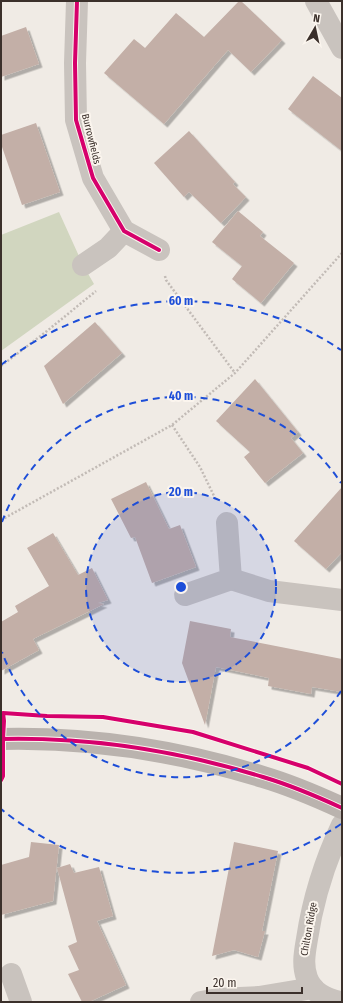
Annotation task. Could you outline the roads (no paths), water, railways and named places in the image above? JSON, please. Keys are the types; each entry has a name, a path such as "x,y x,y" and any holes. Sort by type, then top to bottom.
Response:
{"street":[{"name":"Burrowfields","path":"77,1 75,63 76,120 92,178 124,230 159,250"},
{"path":"316,1 342,48"},
{"path":"82,265 108,248 124,230"},
{"path":"227,523 231,579"},
{"path":"185,595 231,579 269,591 342,600"},
{"path":"1,740 38,739 81,742 132,748 179,756 263,777 306,792 342,808"},
{"name":"Chilton Ridge","path":"313,988 307,978 304,962 310,920 315,896 335,839 342,825"},
{"path":"11,974 21,1002"},
{"path":"212,1001 259,997 313,988 321,996 340,1002"}]}
